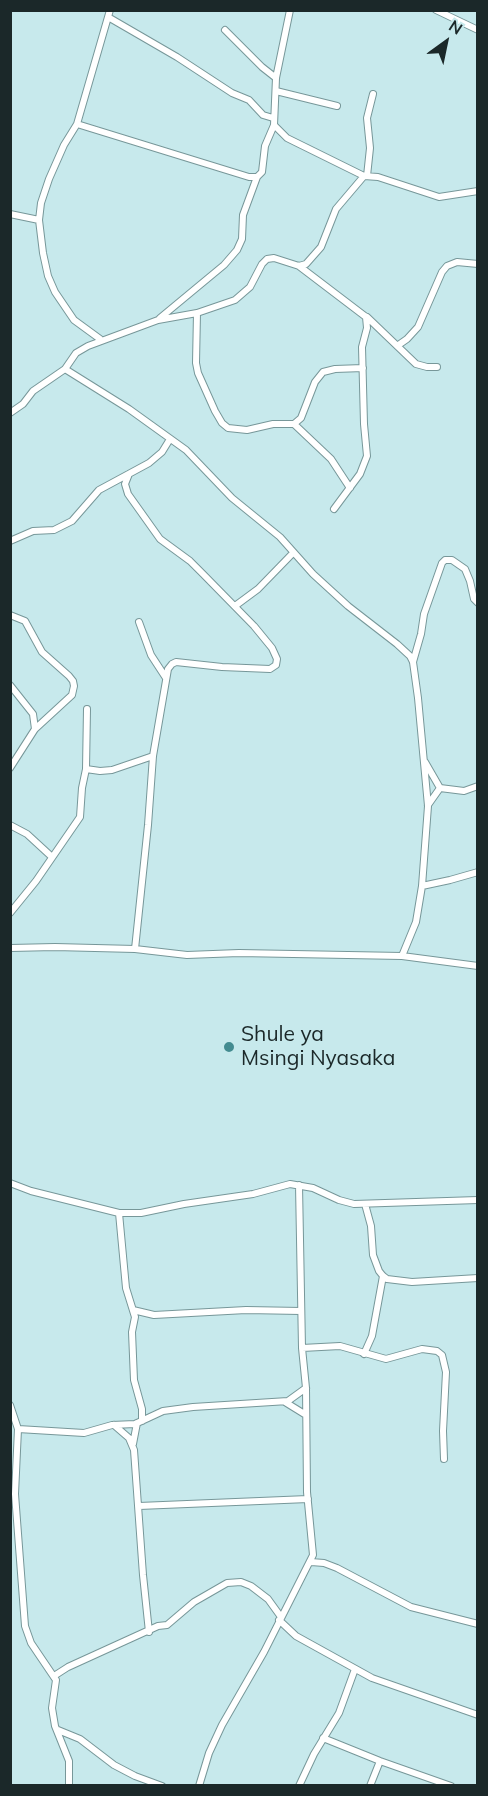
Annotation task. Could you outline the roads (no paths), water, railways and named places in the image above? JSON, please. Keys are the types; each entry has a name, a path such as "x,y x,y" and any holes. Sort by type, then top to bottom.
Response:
{"street":[{"path":"158,320 224,265 237,250 242,239 243,215 257,177 262,172 265,146 274,122 276,78 290,10"},
{"path":"436,10 477,30"},
{"path":"100,339 74,320 55,292 48,276 43,254 39,220 41,203 49,179 64,145 77,124 109,14 232,93 249,100 263,115 274,122 287,138 366,176 378,177 439,197 477,191"},
{"path":"225,30 262,68 276,78"},
{"path":"276,91 337,106"},
{"path":"299,266 313,258 327,236 336,209 366,176 370,148 367,118 373,94"},
{"path":"77,124 249,177 257,177"},
{"path":"10,214 39,220"},
{"path":"10,413 23,404 33,391 65,369 76,354 100,339 158,320 222,306 244,294 262,264 267,259 274,258 299,266 366,317 416,364 427,368 437,367"},
{"path":"397,346 407,339 417,327 442,272 447,266 457,262 477,264"},
{"path":"197,313 196,363 214,411 222,423 228,428 239,430 282,423 294,424 331,459 350,488"},
{"path":"334,509 363,468 367,456 362,347 367,328 366,317"},
{"path":"294,424 301,418 315,382 323,372 363,368"},
{"path":"65,369 129,409 186,450 232,498 280,537 313,574 348,606 397,644 413,662"},
{"path":"10,541 33,531 54,530 61,527 79,514 99,490 155,459 170,439"},
{"path":"129,474 125,484 128,494 160,539 190,561 235,606 272,648 278,659 276,665 270,669 176,662 168,669 153,756 135,949"},
{"path":"235,606 258,589 293,553"},
{"path":"402,956 416,922 422,886 428,806 413,662 424,614 442,563 452,560 465,569 477,603"},
{"path":"10,615 25,621 42,652 74,681 72,695 35,729 10,768"},
{"path":"139,622 151,655 166,678"},
{"path":"10,685 33,714 35,729"},
{"path":"11,910 25,897 80,817 86,769 87,709"},
{"path":"86,769 112,770 153,756"},
{"path":"424,762 440,788"},
{"path":"440,788 464,791 477,786"},
{"path":"428,806 440,788"},
{"path":"10,825 27,834 52,857"},
{"path":"422,886 477,872"},
{"path":"10,948 135,949 187,954 402,956 477,966"},
{"path":"10,1183 31,1191 119,1213 141,1213 253,1194 285,1184 318,1190 346,1202 365,1204 477,1200"},
{"path":"199,1785 209,1753 222,1725 264,1652 313,1555 308,1499 306,1388 302,1348 299,1185"},
{"path":"365,1204 371,1226 373,1255 379,1271 387,1279 412,1282 477,1278"},
{"path":"119,1213 122,1265 135,1317 132,1332 134,1380 142,1409 133,1444 149,1632"},
{"path":"364,1354 372,1336 383,1276"},
{"path":"133,1310 154,1316 246,1310 301,1311"},
{"path":"302,1348 340,1346 387,1359 422,1349 437,1351 442,1355 446,1372 444,1459"},
{"path":"18,1430 47,1429 84,1433 114,1425 140,1422 163,1411 288,1401 306,1388"},
{"path":"284,1401 306,1415"},
{"path":"10,1405 18,1430 15,1494 25,1626 31,1643 57,1684 52,1708 57,1730 69,1761 69,1785"},
{"path":"114,1425 133,1444"},
{"path":"139,1506 308,1499"},
{"path":"310,1562 324,1563 337,1568 411,1607 477,1624"},
{"path":"54,1676 68,1667 158,1626 167,1625 207,1593 234,1582 241,1582 268,1599 280,1618 297,1636 355,1669 372,1678 477,1715"},
{"path":"299,1785 323,1738 339,1713 355,1669"},
{"path":"57,1730 80,1740 114,1765 135,1776 162,1785"},
{"path":"323,1738 380,1761 452,1785"},
{"path":"370,1785 380,1761"}],"place":[{"name":"Shule ya Msingi Nyasaka","path":"229,1047"}]}
